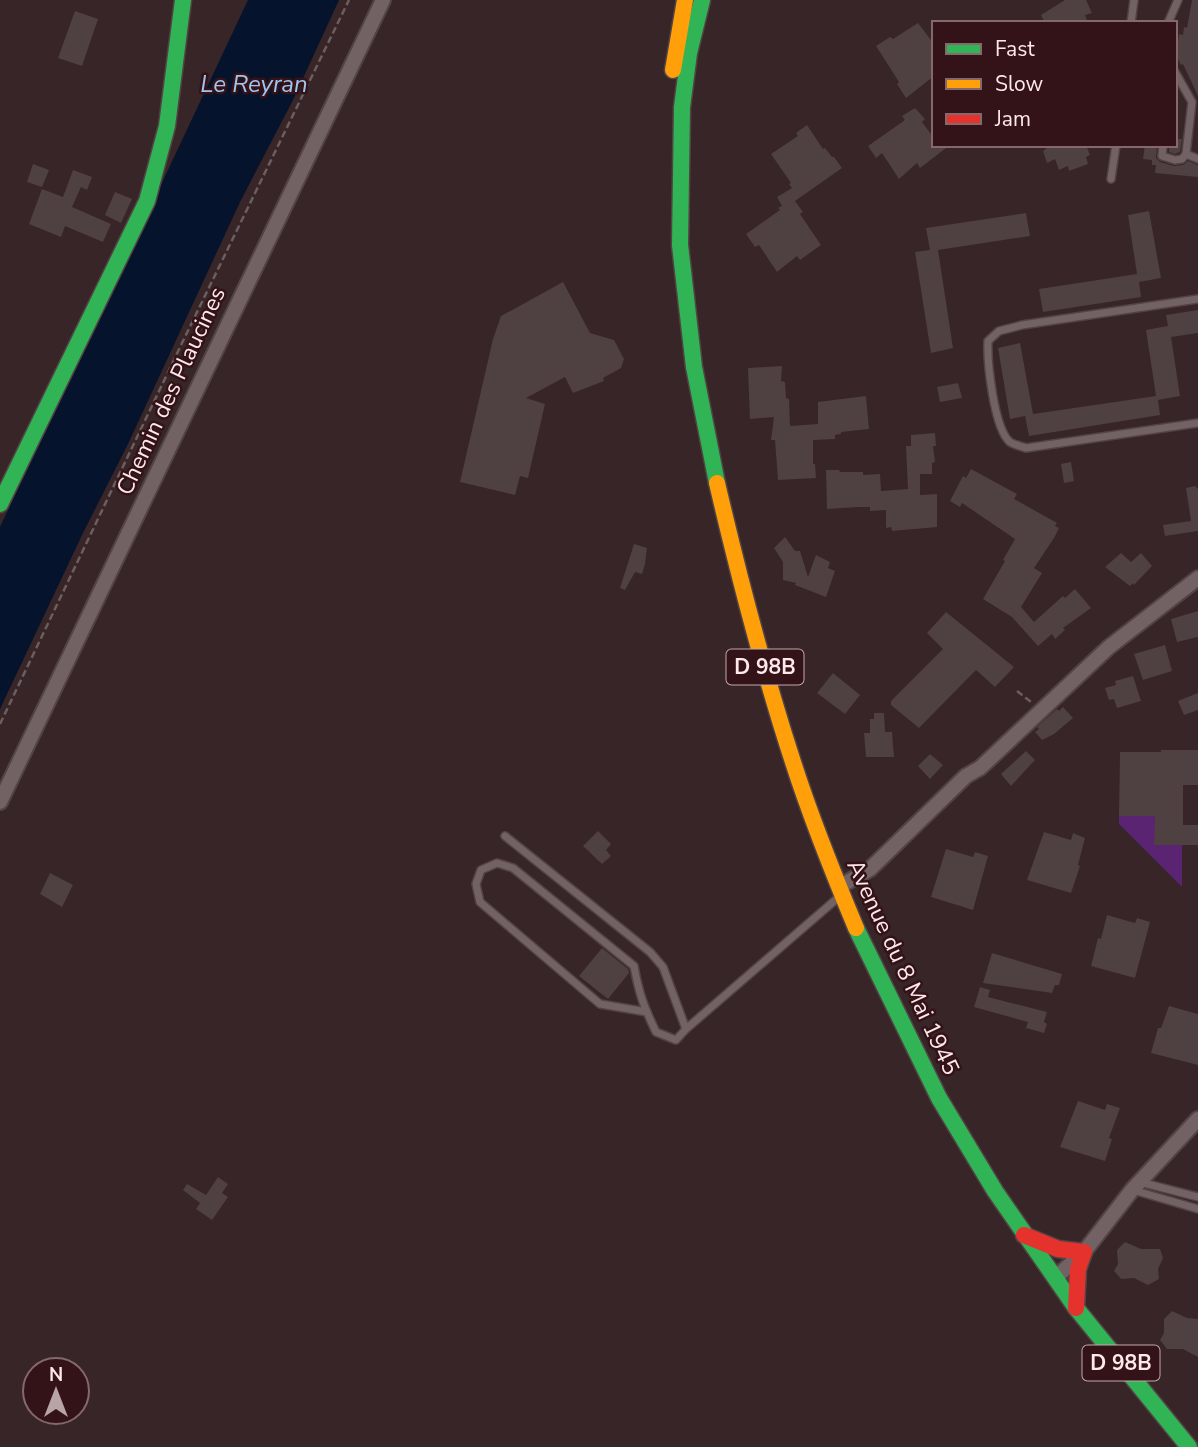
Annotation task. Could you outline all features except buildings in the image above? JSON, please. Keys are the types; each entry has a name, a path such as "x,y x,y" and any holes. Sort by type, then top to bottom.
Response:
{"main road":[{"path":"0,504 147,201 159,168 168,128 183,0"},
{"name":"Avenue du 8 Mai 1945","path":"685,0 675,50 669,106 668,245 685,372 707,442"},
{"name":"Avenue du 8 Mai 1945","path":"702,0 689,53 682,107 680,245 694,368 707,442 745,601 793,763 840,891 865,950 933,1085 1024,1235 1076,1308 1189,1447"},
{"path":"1024,1235 1058,1249 1084,1252 1079,1269 1076,1308"}],"street":[{"name":"Chemin des Plaucines","path":"0,802 383,0"},
{"path":"840,891 870,869 966,776 981,768 1109,647 1198,578"},
{"path":"966,776 974,761 1033,704 1080,663 1109,647"},
{"path":"1055,1278 1084,1252 1136,1186 1198,1119"}],"lane":[{"path":"1131,21 1134,0"},
{"path":"1169,21 1178,0"},
{"path":"1163,147 1162,156 1167,159 1182,159 1186,154 1195,105 1177,75"},
{"path":"1111,179 1116,147"},
{"path":"1186,154 1198,159"},
{"path":"1198,299 1022,325 999,331 988,341 987,366 1002,432 1011,444 1026,448 1198,423"},
{"path":"505,836 650,952 663,967 686,1029"},
{"path":"647,1013 600,1004 480,902 477,884 481,870 496,863 513,868 634,966 640,999 647,1013 656,1032 676,1040 840,891"},
{"path":"1136,1186 1198,1197"},
{"path":"1136,1186 1198,1209"}],"path":[{"path":"0,724 349,0"},
{"path":"1017,691 1033,704"}],"shaded area":[{"path":"1119,816 1155,816 1155,845 1182,845 1182,887 1119,824"}],"water":[{"name":"Le Reyran","path":"248,0 339,0 293,100 240,202 128,444 0,709 0,527"}],"traffic: fast":[{"path":"0,504 147,201 167,126 183,0"},
{"path":"702,0 689,53 682,107 680,245 694,367 717,483"},
{"path":"856,928 939,1098 995,1191 1076,1308 1189,1447"}],"traffic: slow":[{"path":"673,70 685,0"},
{"path":"717,483 752,623 782,727 815,825 856,928"}],"traffic: jam":[{"path":"1024,1235 1058,1249 1084,1252 1078,1269 1076,1308"}]}
